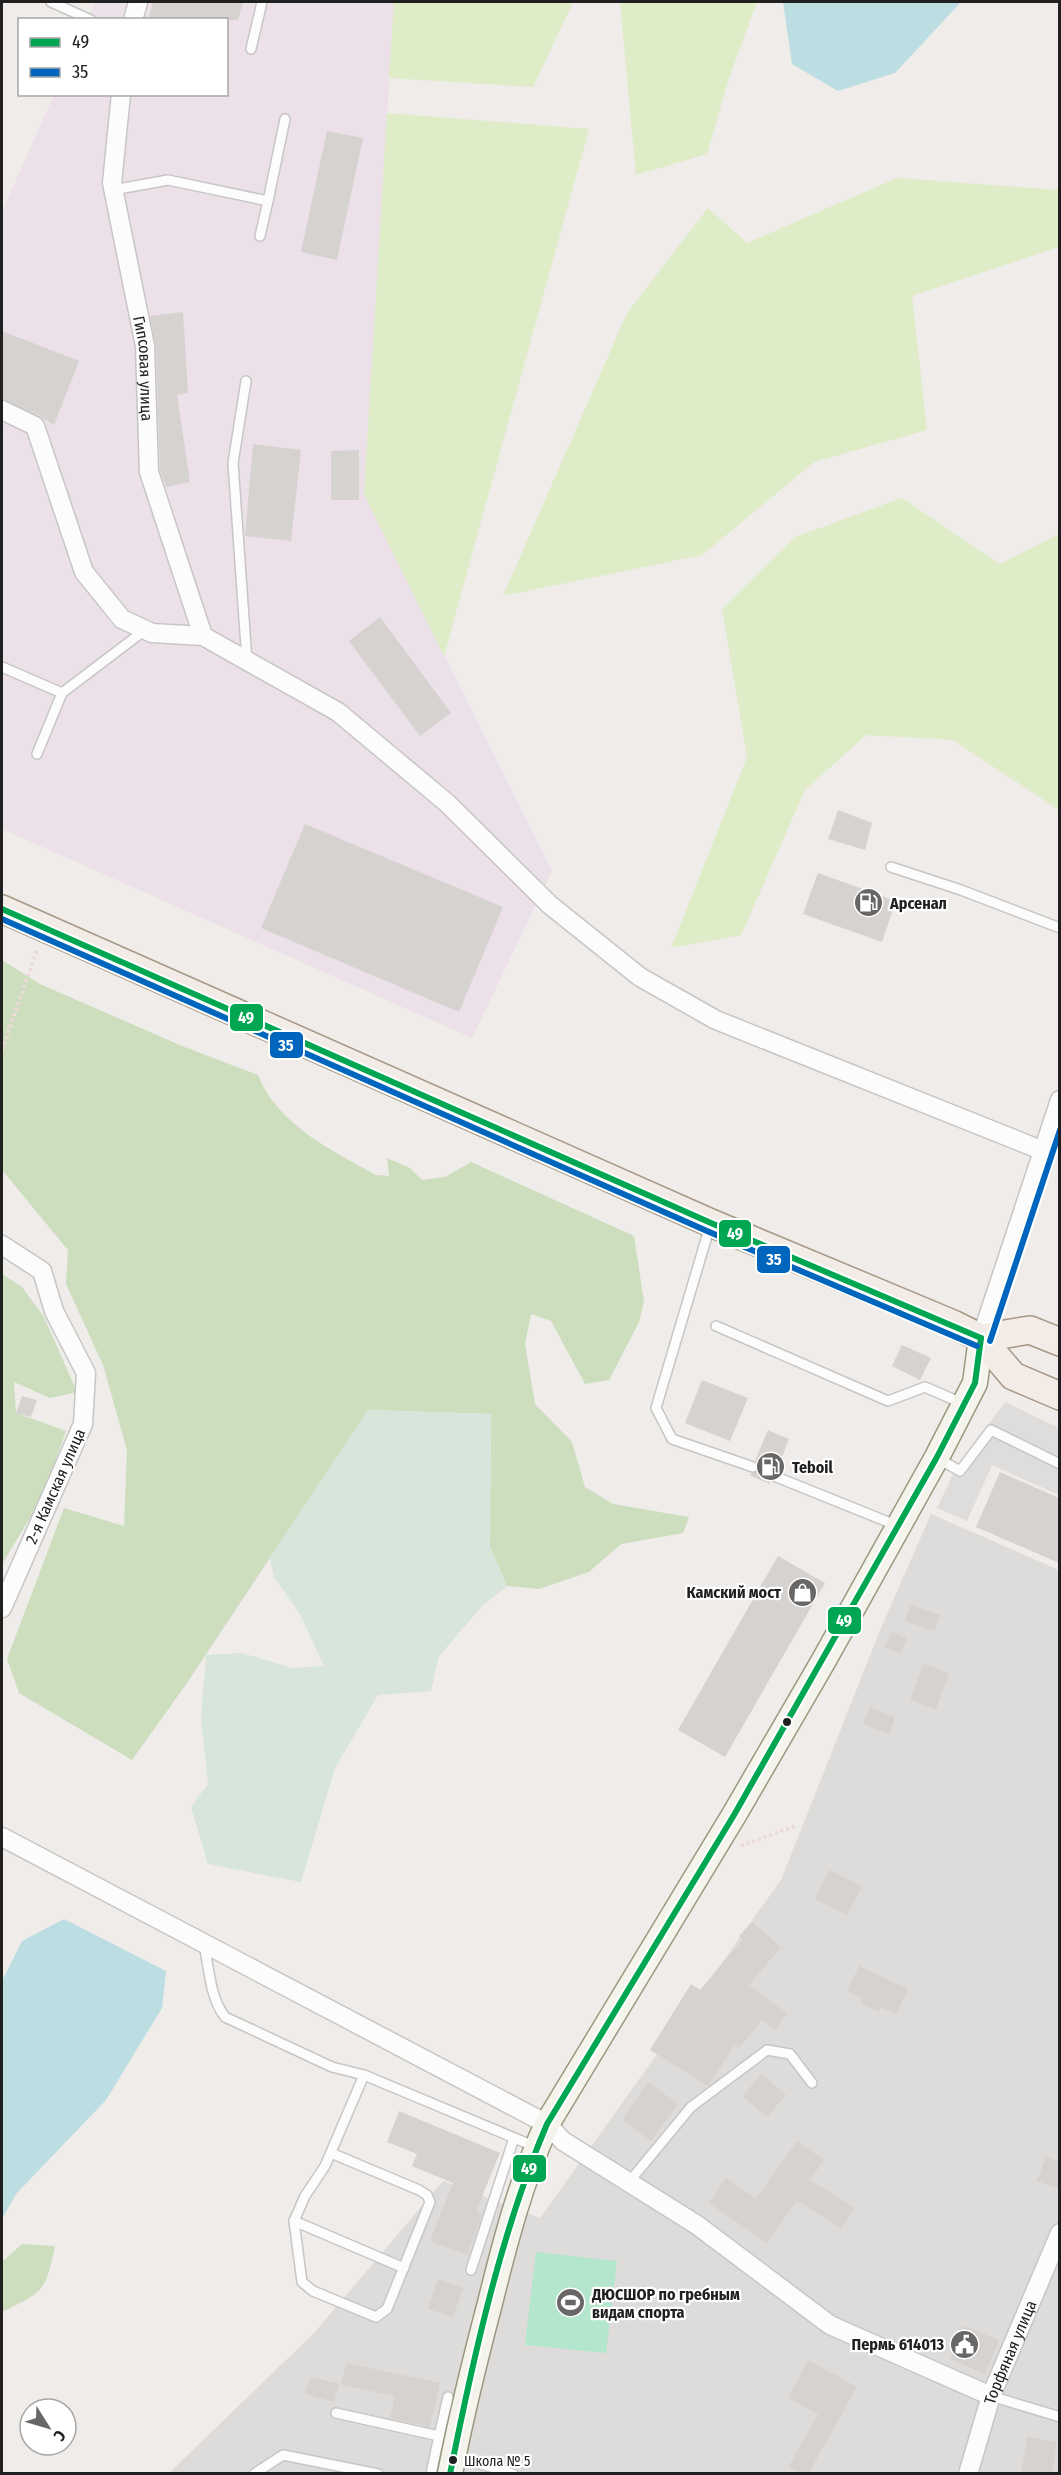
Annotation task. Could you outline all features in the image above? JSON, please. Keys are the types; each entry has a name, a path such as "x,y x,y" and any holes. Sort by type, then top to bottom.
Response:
{"main road":[{"path":"2,909 711,1223 981,1338 1013,1376 1059,1396"},
{"path":"981,1338 1030,1330 1059,1342"}],"street":[{"path":"134,18 138,2"},
{"name":"Гипсовая улица","path":"121,96 113,190 145,346 149,472 203,636"},
{"path":"2,410 35,426 84,572 122,619 152,633 203,636 338,712 447,803 550,905 640,977 716,1020 1041,1150"},
{"path":"452,2464 487,2262 536,2147 547,2124 734,1815 824,1660 937,1457 975,1383 981,1338 1059,1100"},
{"name":"2-я Камская улица","path":"2,1245 42,1271 54,1311 86,1373 83,1424 2,1608"},
{"path":"2,1837 547,2124 563,2141 697,2225 830,2325 991,2397"},
{"name":"Торфяная улица","path":"968,2474 991,2397 1059,2233"}],"lane":[{"path":"51,2 87,18"},
{"path":"251,49 262,2"},
{"path":"260,236 285,119"},
{"path":"113,190 168,180 268,201"},
{"path":"246,381 233,463 247,661"},
{"path":"37,754 62,693 145,630"},
{"path":"2,667 62,693"},
{"path":"891,867 961,890 1059,928"},
{"path":"711,1223 656,1408 672,1438 753,1467"},
{"path":"716,1326 888,1401 925,1387 964,1404"},
{"path":"937,1457 960,1471 991,1430 1059,1464"},
{"path":"774,1476 898,1526"},
{"path":"203,1941 216,2003 225,2017 332,2067 364,2075 536,2147"},
{"path":"629,2182 691,2107 767,2050 790,2054 812,2083"},
{"path":"331,2153 427,2196 430,2202 428,2212 382,2315 376,2317 313,2291 302,2282 294,2221 305,2196 331,2153 364,2075"},
{"path":"471,2270 487,2262 514,2138"},
{"path":"294,2221 404,2268"},
{"path":"431,2474 448,2397"},
{"path":"991,2397 1059,2417"},
{"path":"336,2413 439,2436"},
{"path":"254,2474 283,2456 378,2474"},
{"path":"452,2464 513,2474"}],"path":[{"path":"2,1050 38,949"},
{"path":"741,1846 795,1826"}],"shaded area":[{"path":"95,2 394,2 364,494 552,871 472,1038 2,829 2,211 54,96 228,96 228,18 87,18"},
{"path":"1005,1402 1059,1428 1059,1495 992,1465 967,1521 937,1508 956,1468"},
{"path":"368,1410 491,1414 490,1547 507,1586 483,1605 439,1656 431,1691 378,1695 335,1768 301,1882 208,1864 191,1807 208,1784 201,1719 206,1655 242,1653 292,1668 324,1666 300,1614 274,1577 270,1558"},
{"path":"931,1514 1059,1570 1059,2473 168,2474 314,2333 443,2181 540,2218 781,1880 881,1628"}],"green space":[{"path":"394,2 573,2 533,87 389,78"},
{"path":"620,2 757,2 729,78 707,154 636,175"},
{"path":"387,113 589,129 444,656 364,494"},
{"path":"897,178 1059,190 1059,247 912,296 927,430 814,462 702,555 503,596 627,313 708,208 747,243"},
{"path":"902,498 1000,564 1059,534 1059,810 953,740 866,735 805,790 741,935 671,948 747,757 722,609 795,537"},
{"path":"2,960 40,984 182,1046 258,1075 267,1093 292,1122 324,1146 376,1175 389,1176 387,1158 410,1168 422,1180 445,1177 471,1162 634,1236 644,1302 639,1322 609,1380 585,1384 551,1321 531,1314 525,1344 535,1404 572,1442 585,1487 613,1504 689,1517 683,1533 621,1544 589,1572 539,1589 507,1586 490,1547 491,1414 368,1410 187,1683 132,1760 19,1693 7,1659 64,1508 124,1526 127,1450 103,1365 66,1284 68,1250 2,1170"},
{"path":"2,1274 22,1287 44,1317 77,1392 50,1398 14,1382 16,1413 66,1431 42,1498 2,1564"},
{"path":"22,2244 55,2246 48,2273 45,2282 35,2294 2,2312 2,2262"},
{"name":"ДЮСШОР по гребным видам спорта","path":"536,2252 617,2261 606,2353 525,2345"}],"water":[{"path":"783,2 961,2 895,73 838,91 792,64"},
{"path":"64,1919 166,1971 162,2008 106,2100 16,2194 2,2219 2,1981 22,1941"}],"building":[{"path":"153,2 243,2 238,20 149,18"},
{"path":"327,131 363,138 337,260 301,252"},
{"path":"183,312 188,393 177,395 190,482 166,487 160,470 156,346 150,316"},
{"path":"2,331 79,361 54,425 2,399"},
{"path":"253,444 301,450 291,541 245,536"},
{"path":"359,450 359,500 331,500 331,451"},
{"path":"380,617 451,713 420,736 349,641"},
{"path":"838,810 872,823 865,850 828,839"},
{"path":"305,824 503,907 459,1012 261,928"},
{"path":"818,873 896,901 882,942 803,914"},
{"path":"902,1345 931,1358 920,1380 892,1366"},
{"path":"702,1380 748,1398 730,1441 685,1423"},
{"path":"22,1396 37,1400 31,1417 16,1413"},
{"path":"768,1430 789,1439 777,1470 768,1473 770,1484 749,1475 759,1470 755,1461"},
{"path":"1000,1472 1059,1498 1059,1563 976,1527"},
{"path":"778,1556 825,1583 725,1757 678,1730"},
{"path":"910,1605 940,1615 935,1631 905,1621"},
{"path":"891,1632 907,1638 901,1653 885,1647"},
{"path":"923,1664 949,1673 936,1709 910,1700"},
{"path":"870,1707 895,1717 889,1734 863,1724"},
{"path":"829,1870 862,1886 847,1915 815,1899"},
{"path":"752,1922 781,1947 749,1985 787,2013 775,2030 762,2020 739,2048 735,2045 708,2086 650,2050 691,1984 700,1990 743,1939 739,1936"},
{"path":"859,1966 908,1989 896,2014 881,2007 879,2012 861,2004 863,1998 847,1991"},
{"path":"762,2074 786,2095 767,2117 742,2096"},
{"path":"648,2082 678,2104 651,2141 622,2120"},
{"path":"399,2111 500,2153 476,2211 482,2214 467,2255 430,2241 453,2183 412,2166 417,2154 387,2142"},
{"path":"797,2141 824,2160 810,2180 854,2208 841,2229 797,2200 767,2243 709,2203 726,2178 756,2199"},
{"path":"1046,2157 1059,2162 1059,2189 1037,2181"},
{"path":"438,2279 463,2288 453,2317 428,2309"},
{"path":"964,2326 999,2340 985,2374 950,2359"},
{"path":"808,2360 857,2387 808,2474 801,2474 789,2466 818,2414 788,2398"},
{"path":"346,2363 440,2383 430,2427 390,2418 395,2396 341,2385"},
{"path":"310,2377 339,2384 334,2402 305,2394"},
{"path":"1027,2437 1057,2442 1052,2474 1021,2474"}],"transit line":[{"name":"49","path":"2,909 711,1223 981,1338"},
{"name":"35","path":"2,919 707,1231 977,1346"},
{"name":"35","path":"990,1341 1060,1130"},
{"name":"49","path":"450,2474 468,2386 502,2251 547,2124 734,1815 937,1457 975,1383 981,1338"}],"place":[{"name":"Арсенал","path":"869,903"},
{"name":"Teboil","path":"771,1467"},
{"name":"Камский мост","path":"802,1592"},
{"name":"ДЮСШОР по гребным видам спорта","path":"571,2303"},
{"name":"Пермь 614013","path":"965,2344"},
{"name":"Школа № 5","path":"453,2460"}]}
